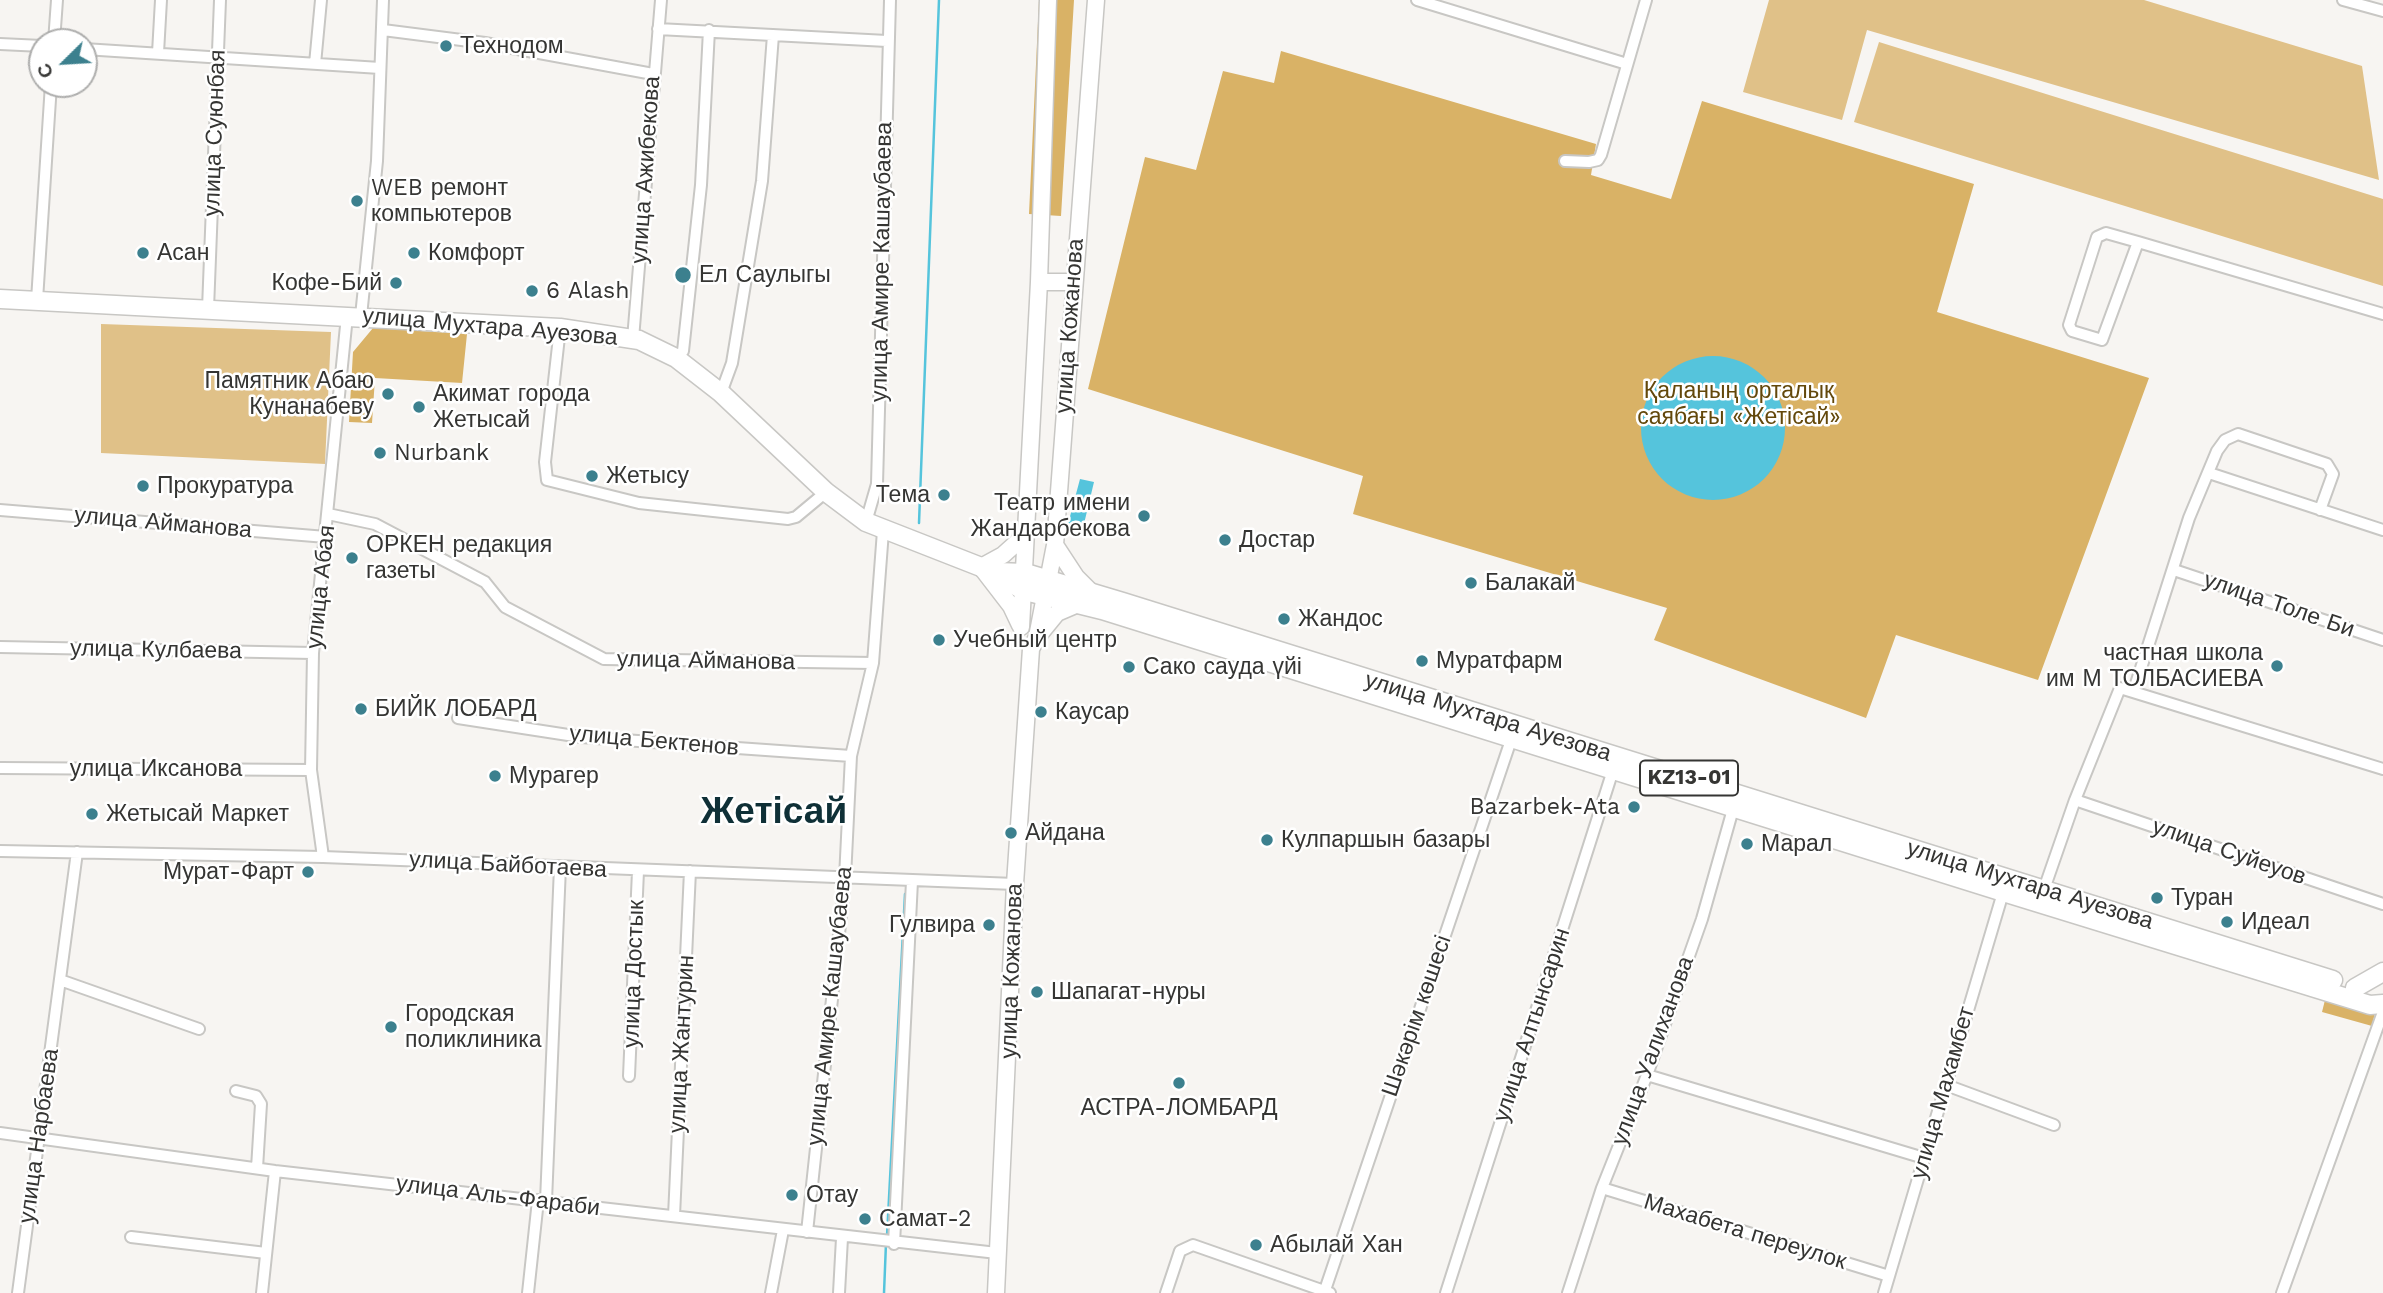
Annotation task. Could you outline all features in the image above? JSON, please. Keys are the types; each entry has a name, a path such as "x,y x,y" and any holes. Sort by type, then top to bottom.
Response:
{"main road":[{"name":"улица Мухтара Ауезова","path":"0,299 560,328 633,339 676,358 721,393 826,492 866,522 883,531 1046,589 1735,800 2005,886 2372,993 2383,1003"},
{"name":"улица Мухтара Ауезова","path":"1085,599 1511,740 1615,764"},
{"name":"улица Мухтара Ауезова","path":"2042,896 2370,1005 2383,1003"},
{"path":"2355,988 2383,972"}],"street":[{"path":"55,28 57,0"},
{"path":"158,53 161,0"},
{"name":"улица Суюнбая","path":"208,309 220,0"},
{"path":"315,64 321,0"},
{"name":"улица Абая","path":"323,857 311,770 313,653 328,514 377,162 383,0"},
{"name":"улица Ажибекова","path":"633,339 660,0"},
{"name":"улица Амире Кашаубаева","path":"866,522 877,484 890,0"},
{"name":"улица Кожанова","path":"1034,643 1021,627 1025,582 1023,537 1039,282 1048,0"},
{"name":"улица Кожанова","path":"996,1293 1007,1102 1015,884 1034,643 1055,545 1072,282 1096,0"},
{"path":"1417,0 1627,64"},
{"path":"1565,161 1581,163 1598,160 1646,0"},
{"path":"2343,0 2383,11"},
{"path":"658,29 887,41"},
{"path":"383,30 485,43 653,74"},
{"path":"676,358 683,351 701,185 709,30"},
{"path":"721,393 732,363 762,181 773,35"},
{"path":"0,44 28,45"},
{"path":"98,50 380,68"},
{"path":"37,300 50,98"},
{"path":"2138,242 2102,340 2072,331 2069,325 2096,237 2106,233 2138,242 2383,314"},
{"path":"1039,282 1072,282"},
{"path":"560,328 545,462 547,480 639,503 788,519 796,517 826,492"},
{"path":"2134,690 2189,518 2222,442 2238,434 2327,464 2333,474 2320,510"},
{"path":"2209,472 2383,530"},
{"name":"улица Айманова","path":"0,510 326,537"},
{"name":"улица Айманова","path":"328,514 376,524 485,583 505,607 604,659 873,663"},
{"name":"улица Амире Кашаубаева","path":"807,1232 845,878 851,756 873,663 883,531"},
{"path":"1021,627 1011,606 986,569 1023,537"},
{"path":"1034,643 1057,613 1085,599 1076,576 1055,545"},
{"name":"улица Толе Би","path":"2174,570 2383,640"},
{"name":"улица Кулбаева","path":"0,647 313,653"},
{"path":"2042,896 2075,800 2118,690 2134,690 2383,769"},
{"name":"улица Бектенов","path":"458,718 581,737 851,756"},
{"name":"Шәкәрім көшесі","path":"1326,1292 1511,740"},
{"name":"улица Алтынсарин","path":"1446,1293 1615,764"},
{"name":"улица Иксанова","path":"0,768 311,770"},
{"name":"улица Уалиханова","path":"1568,1293 1602,1188 1647,1076 1702,919 1735,800"},
{"name":"улица Суйеуов","path":"2075,800 2383,904"},
{"name":"улица Байботаева","path":"0,851 323,857 1015,884"},
{"name":"улица Нарбаева","path":"18,1293 77,852"},
{"path":"527,1292 542,1200 560,867"},
{"name":"улица Достык","path":"629,1076 638,871"},
{"name":"улица Жантурин","path":"674,1216 690,871"},
{"path":"894,1244 912,881"},
{"name":"улица Махамбет","path":"1884,1293 2005,886"},
{"path":"60,980 200,1029"},
{"path":"2281,1293 2383,1012"},
{"path":"1647,1076 1924,1158"},
{"path":"1946,1085 2054,1125"},
{"path":"236,1091 256,1096 261,1104 257,1168"},
{"name":"улица Аль-Фараби","path":"0,1133 275,1171 542,1200 894,1244 997,1253"},
{"path":"262,1293 275,1171"},
{"name":"Махабета переулок","path":"1602,1188 1889,1276"},
{"path":"771,1293 783,1230"},
{"path":"131,1237 266,1253"},
{"path":"839,1293 842,1238"},
{"path":"1166,1293 1180,1251 1193,1245 1326,1292"}],"shaded area":[{"path":"1769,0 2144,0 2362,66 2379,180 1867,30 1842,120 1743,92"},
{"path":"1879,42 2383,199 2383,286 1854,122"},
{"path":"101,324 331,332 325,464 101,453"}],"green space":[{"path":"1039,0 1074,0 1061,216 1029,214"},
{"name":"Қаланың орталық саябағы «Жетісай»","path":"1281,51 1596,144 1591,175 1671,199 1702,101 1974,184 1937,312 2149,378 2038,680 1896,635 1866,718 1654,640 1667,608 1353,514 1363,476 1088,389 1145,157 1196,170 1223,71 1274,83"},
{"path":"373,328 467,334 462,383 375,378 372,423 349,422 353,352"},
{"path":"2325,1000 2375,1013 2372,1026 2322,1012"}],"water":[{"path":"1713,356 1741,361 1764,377 1780,400 1785,428 1780,456 1764,479 1741,495 1713,500 1685,495 1662,479 1646,456 1641,428 1646,400 1662,377 1685,361"},
{"path":"1080,479 1094,482 1083,528 1068,524"}],"waterway":[{"path":"919,523 939,0"},
{"path":"887,1236 905,894"},
{"path":"884,1293 886,1243"}],"place":[{"name":"Технодом","path":"446,46"},
{"name":"WEB ремонт компьютеров","path":"357,201"},
{"name":"Асан","path":"143,253"},
{"name":"Комфорт","path":"414,253"},
{"name":"Ел Саулыгы","path":"683,275"},
{"name":"Кофе-Бий","path":"396,283"},
{"name":"6 Alash","path":"532,291"},
{"name":"Памятник Абаю Кунанабеву","path":"388,394"},
{"name":"Акимат города Жетысай","path":"419,407"},
{"name":"Nurbank","path":"380,453"},
{"name":"Жетысу","path":"592,476"},
{"name":"Прокуратура","path":"143,486"},
{"name":"Тема","path":"944,495"},
{"name":"Театр имени Жандарбекова","path":"1144,516"},
{"name":"Достар","path":"1225,540"},
{"name":"ОРКЕН редакция газеты","path":"352,558"},
{"name":"Балакай","path":"1471,583"},
{"name":"Жандос","path":"1284,619"},
{"name":"Учебный центр","path":"939,640"},
{"name":"Муратфарм","path":"1422,661"},
{"name":"частная школа им М ТОЛБАСИЕВА","path":"2277,666"},
{"name":"Сако сауда үйі","path":"1129,667"},
{"name":"БИЙК ЛОБАРД","path":"361,709"},
{"name":"Каусар","path":"1041,712"},
{"name":"Мурагер","path":"495,776"},
{"name":"Bazarbek-Ata","path":"1634,807"},
{"name":"Жетысай Маркет","path":"92,814"},
{"name":"Айдана","path":"1011,833"},
{"name":"Кулпаршын базары","path":"1267,840"},
{"name":"Марал","path":"1747,844"},
{"name":"Мурат-Фарт","path":"308,872"},
{"name":"Туран","path":"2157,898"},
{"name":"Идеал","path":"2227,922"},
{"name":"Гулвира","path":"989,925"},
{"name":"Шапагат-нуры","path":"1037,992"},
{"name":"Городская поликлиника","path":"391,1027"},
{"name":"АСТРА-ЛОМБАРД","path":"1179,1083"},
{"name":"Отау","path":"792,1195"},
{"name":"Самат-2","path":"865,1219"},
{"name":"Абылай Хан","path":"1256,1245"}],"district":[{"name":"Жетісай","path":"774,812"}]}
